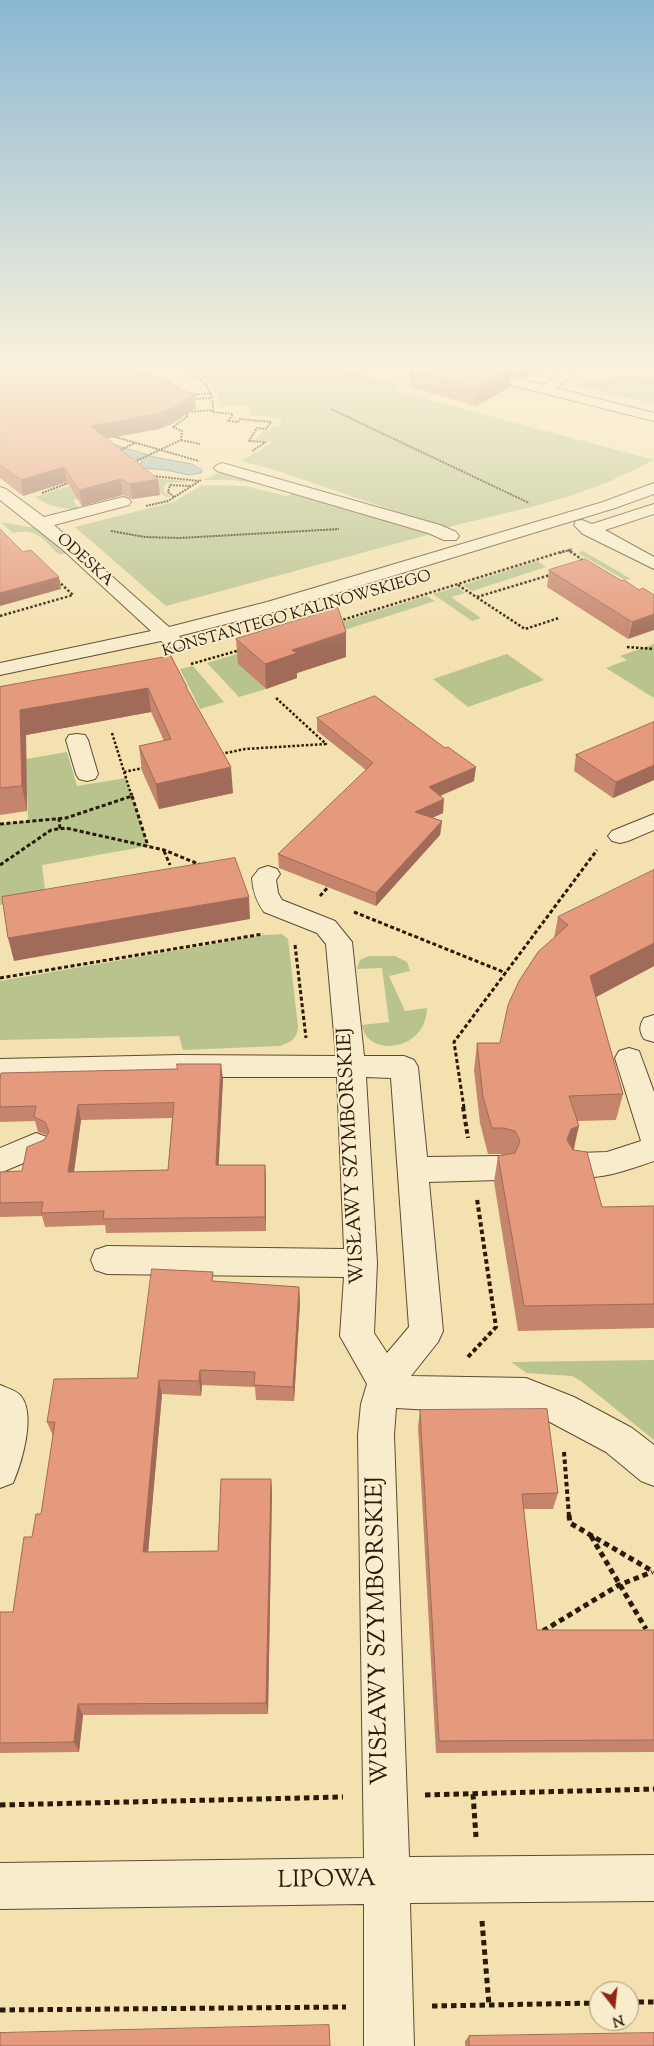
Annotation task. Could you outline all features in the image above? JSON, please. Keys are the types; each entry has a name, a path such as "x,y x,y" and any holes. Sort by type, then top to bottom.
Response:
{"street":[{"path":"222,468 434,529 450,536"},
{"name":"KONSTANTEGO KALINOWSKIEGO","path":"0,669 165,634 274,606 609,505 654,488"},
{"name":"ODESKA","path":"0,492 42,522 187,653"},
{"path":"42,522 123,502"},
{"path":"570,543 591,530 654,509"},
{"path":"567,517 654,564"},
{"name":"KONSTANTEGO KALINOWSKIEGO","path":"266,626 286,621"},
{"name":"KONSTANTEGO KALINOWSKIEGO","path":"156,654 187,653"},
{"path":"77,740 87,774"},
{"path":"620,836 654,821"},
{"name":"WISŁAWY SZYMBORSKIEJ","path":"268,874 264,878 267,900 273,906 326,927 339,942 351,1066 361,1263 357,1336 384,1386"},
{"path":"654,1025 654,1032"},
{"path":"629,1058 654,1138"},
{"path":"0,1070 180,1066 351,1066"},
{"name":"WISŁAWY SZYMBORSKIEJ","path":"351,1066 404,1067 426,1331 384,1386 379,1404 376,1435 389,2026"},
{"path":"0,1161 36,1145"},
{"path":"578,1165 607,1164 654,1149"},
{"path":"412,1170 486,1168"},
{"path":"107,1260 361,1263"},
{"path":"384,1386 432,1394 526,1394 561,1408 619,1440 654,1468"},
{"path":"0,1402 8,1408 11,1416 0,1470"},
{"name":"LIPOWA","path":"0,1886 479,1878 654,1878"}],"path":[{"path":"199,461 222,468"},
{"path":"442,461 536,506"},
{"path":"49,489 76,481"},
{"path":"174,497 168,492 170,485 191,486"},
{"path":"178,495 188,488"},
{"path":"105,530 145,537 180,538 341,528"},
{"path":"337,621 457,584 570,543 581,546 595,555 621,546"},
{"path":"570,543 583,564"},
{"path":"0,616 73,595 49,571 86,562"},
{"path":"477,597 556,573"},
{"path":"457,584 525,629 559,618"},
{"path":"627,647 654,649"},
{"path":"187,653 244,649"},
{"path":"218,754 246,749 326,744 275,697"},
{"path":"124,772 148,768"},
{"path":"132,796 148,846"},
{"path":"59,818 60,829"},
{"path":"432,1394 496,1327 486,1168 454,1042 602,842 620,836"},
{"path":"164,850 170,865"},
{"path":"318,898 328,887"},
{"path":"0,978 265,934"},
{"path":"295,941 310,1066"},
{"path":"489,965 506,973"},
{"path":"561,1408 570,1524 654,1572"},
{"path":"591,1536 646,1629"},
{"path":"543,1631 620,1585 654,1572"},
{"path":"0,1805 654,1789"},
{"path":"639,2002 654,2002"},
{"path":"0,2010 389,2026 589,2004"}],"green space":[{"path":"243,461 651,461 611,481 573,495 444,528 278,471"},
{"path":"121,469 155,478 191,482 167,483 164,487 164,492 170,497 166,497 148,485 73,500 79,509 56,507 35,497"},
{"path":"221,471 272,486 233,480 204,480"},
{"path":"202,485 246,486 286,496 296,493 435,533 166,606 75,527 173,502"},
{"path":"0,522 40,529 67,554 58,554 43,539 33,533 13,533"},
{"path":"583,551 631,579 625,580 578,553"},
{"path":"537,561 546,567 472,591 463,585"},
{"path":"457,587 465,593 451,597 481,618 472,621 433,594"},
{"path":"427,596 435,601 238,664 266,689 239,697 207,663"},
{"path":"654,644 654,698 606,668 627,660 620,656"},
{"path":"507,654 544,680 468,707 433,679"},
{"path":"193,666 224,702 200,709 180,669"},
{"path":"67,752 77,786 126,778 148,846 42,865 46,898 0,905 0,824 28,821 26,759"},
{"path":"282,934 288,939 298,1027 293,1040 280,1046 183,1050 179,1036 0,1040 0,981 265,935"},
{"path":"369,956 395,956 407,962 410,971 389,976 405,1011 427,1008 424,1023 417,1034 407,1042 384,1046 374,1042 366,1035 362,1025 389,1022 382,968 357,969 360,960"},
{"path":"654,1360 654,1440 581,1381 572,1376 527,1373 511,1362"}],"water":[{"path":"142,461 178,461 192,464 202,470 201,473 189,475 166,470 141,468 139,465"}],"building":[{"path":"0,461 136,461 158,479 130,484 121,479 79,490 64,467 21,480 0,465"},
{"path":"0,529 23,552 31,550 59,577 0,593"},
{"path":"585,559 639,590 643,588 654,595 654,614 632,622 549,570"},
{"path":"338,608 346,632 292,650 297,653 265,664 236,639"},
{"path":"171,656 186,687 231,767 156,784 139,746 171,739 148,688 20,710 22,786 0,788 0,687"},
{"path":"375,696 445,748 448,747 476,767 429,787 444,799 415,812 442,821 376,893 278,854 373,763 317,718"},
{"path":"654,722 654,765 616,782 576,755"},
{"path":"235,858 249,897 8,938 2,897"},
{"path":"654,870 654,943 590,976 623,1094 569,1096 579,1126 571,1129 567,1140 573,1150 587,1152 602,1207 654,1206 654,1304 524,1306 498,1156 515,1153 520,1141 515,1131 504,1128 492,1128 483,1097 477,1043 500,1043 508,1005 519,981 538,952 568,925 558,917"},
{"path":"177,1064 221,1064 216,1165 265,1165 265,1217 103,1219 104,1211 41,1213 43,1202 0,1203 0,1172 22,1171 27,1147 44,1140 49,1132 45,1122 34,1117 36,1106 0,1107 1,1073 177,1069","holes":["174,1103 168,1170 68,1172 78,1105"]},
{"path":"152,1269 213,1272 212,1281 299,1287 293,1387 254,1385 255,1372 200,1370 199,1381 159,1380 143,1552 218,1551 221,1479 271,1479 266,1703 78,1704 74,1742 0,1743 0,1612 13,1612 24,1537 32,1537 36,1514 41,1514 55,1422 47,1422 54,1379 137,1378"},
{"path":"547,1409 558,1493 522,1494 537,1630 654,1630 654,1740 439,1741 420,1410"},
{"path":"329,2025 330,2046 0,2046 0,2033"},
{"path":"654,2033 654,2046 469,2046 469,2036"}]}
